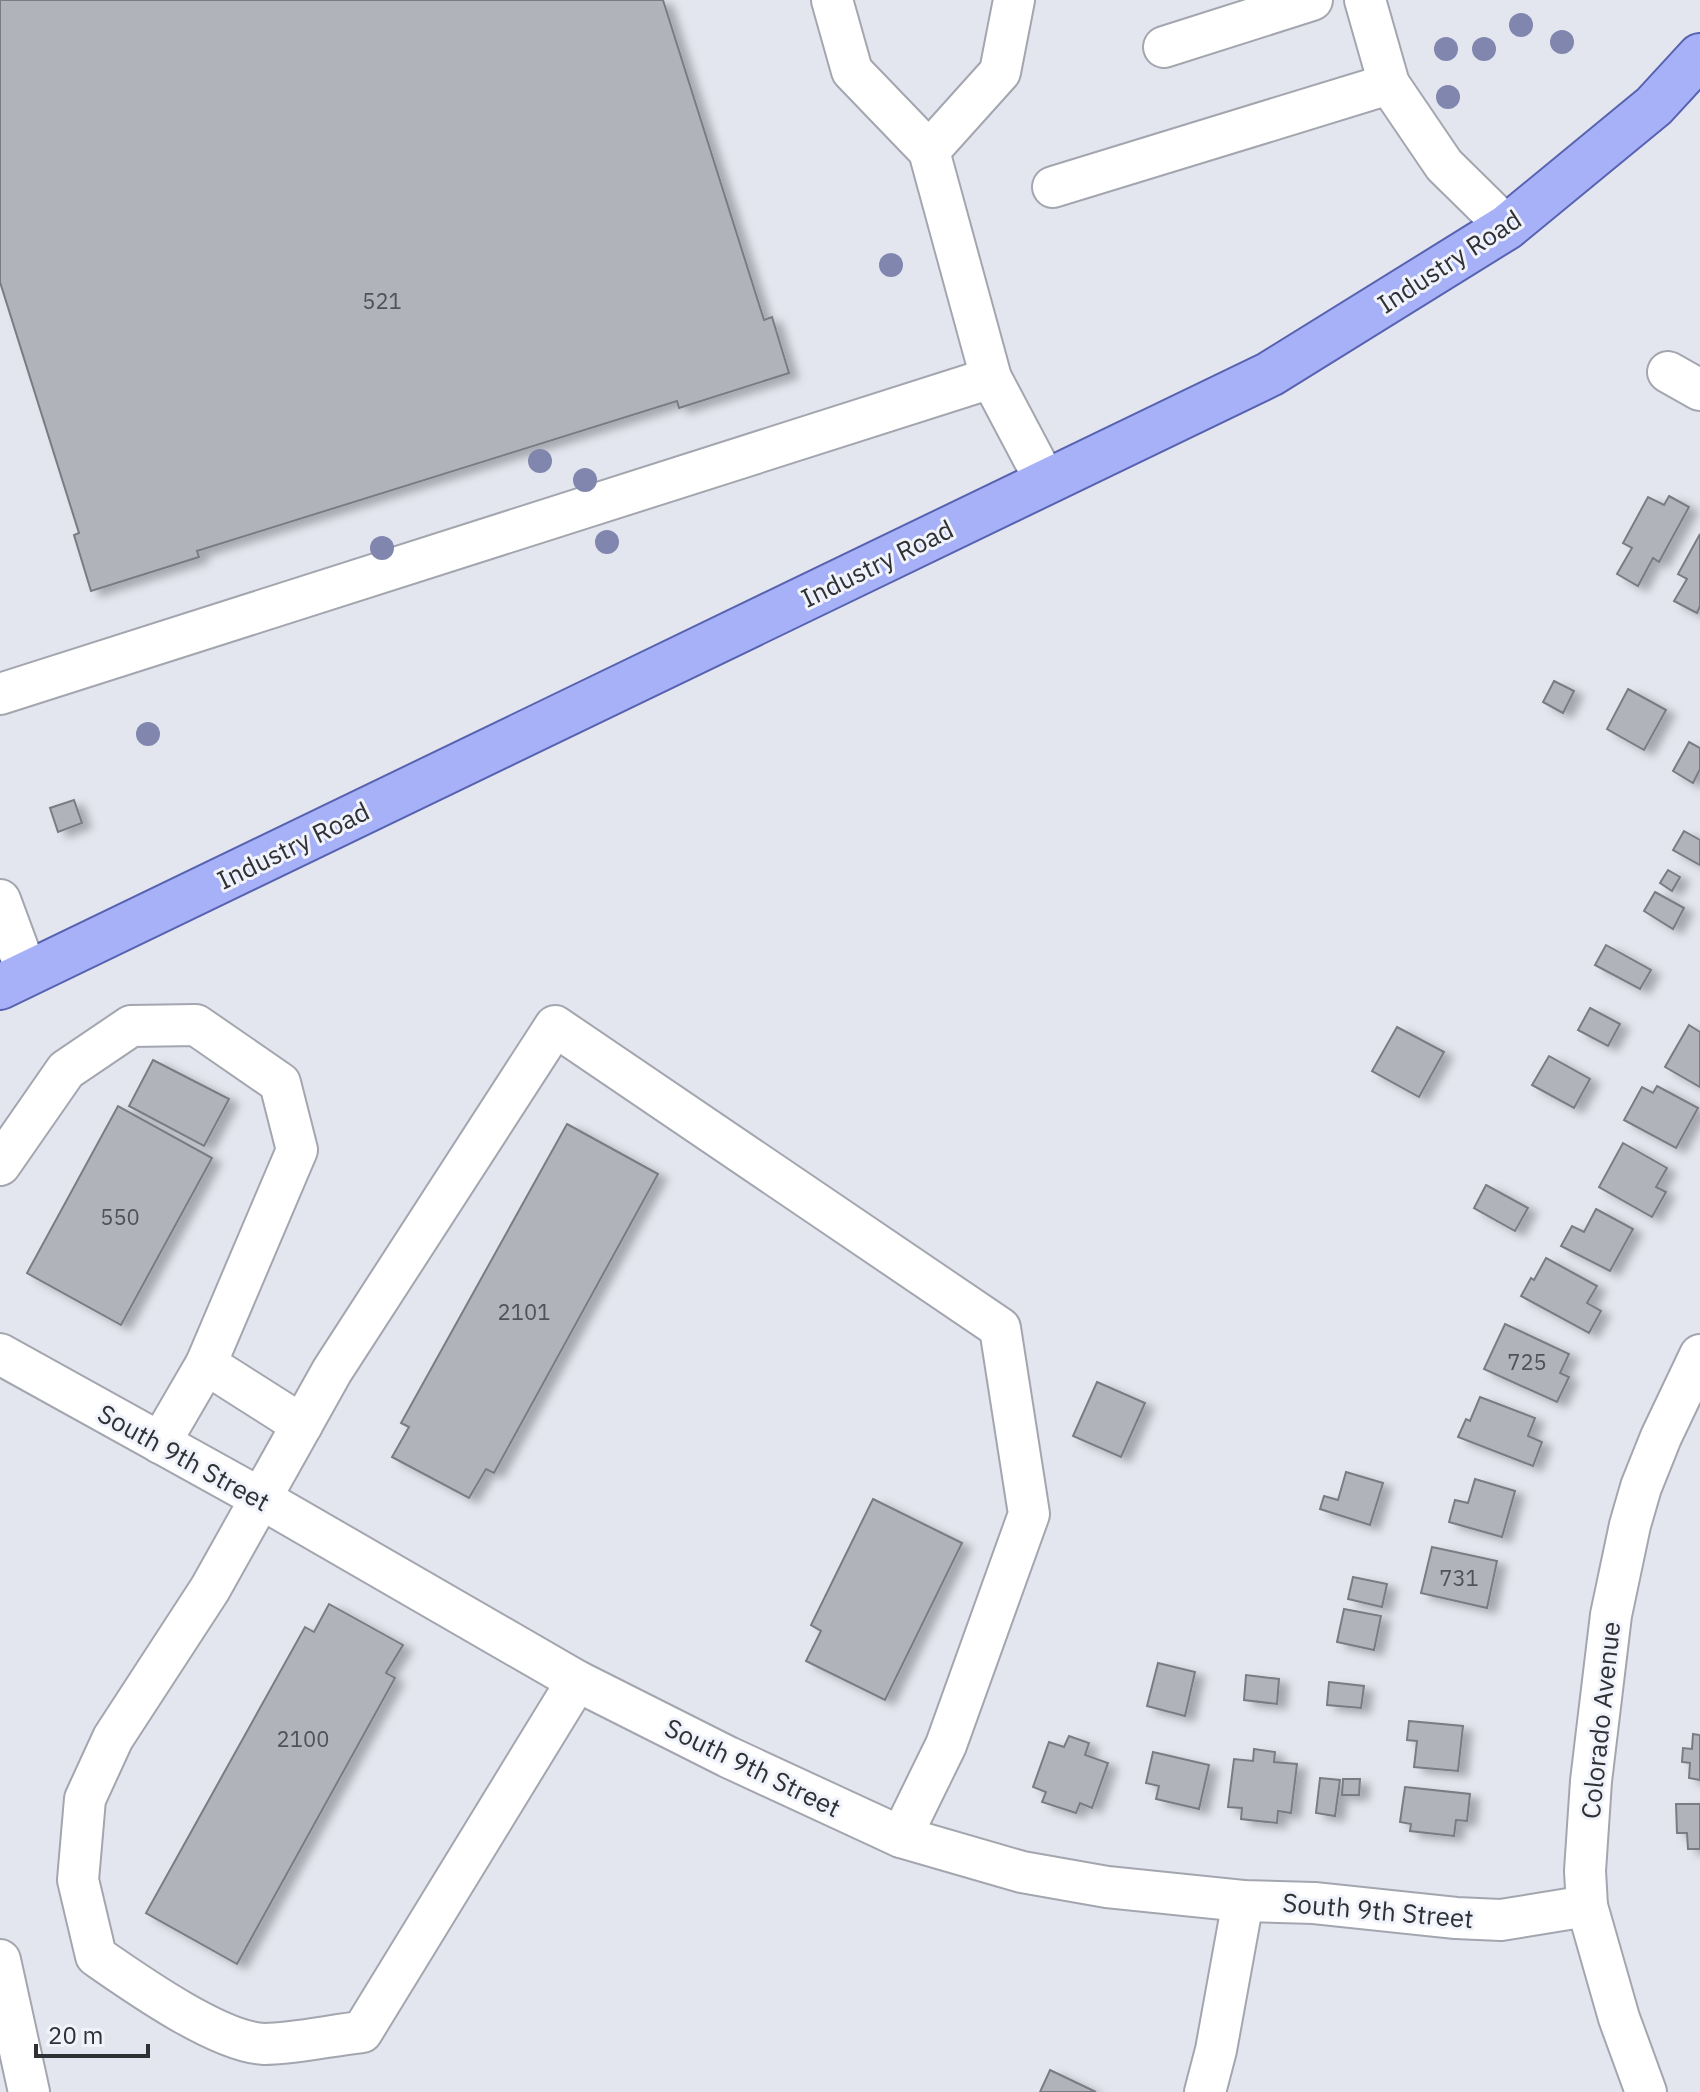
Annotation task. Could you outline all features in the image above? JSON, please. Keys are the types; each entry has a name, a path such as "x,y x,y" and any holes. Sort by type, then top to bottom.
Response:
{"main road":[{"name":"Industry Road","path":"14,980 1270,374 1507,227 1654,106 1700,56"}],"street":[{"path":"832,0 852,71 929,151 991,378 1046,482"},
{"path":"929,151 1000,72 1014,0"},
{"path":"1164,47 1312,0"},
{"path":"1365,0 1389,84 1444,165 1507,227"},
{"path":"1053,187 1389,84"},
{"path":"0,694 991,378"},
{"path":"0,900 14,980"},
{"path":"0,1165 66,1070 131,1026 196,1025 280,1083 297,1150 206,1364 160,1443"},
{"path":"577,1681 362,2032 263,2044 218,2031 150,1993 96,1956 78,1880 85,1799 113,1738 210,1589 332,1371 555,1026 1000,1328 1029,1514 946,1745 901,1837"},
{"name":"South 9th Street","path":"0,1354 260,1498 577,1681 728,1757 901,1837 1022,1872 1107,1887 1243,1901 1314,1903 1501,1920 1587,1906"},
{"name":"Colorado Avenue","path":"1646,2092 1619,2018 1587,1906 1585,1871 1591,1781 1617,1585 1630,1525 1661,1437 1700,1355"},
{"path":"206,1364 302,1425"},
{"path":"1205,2092 1216,2050 1243,1901"},
{"path":"0,1960 29,2092"}],"building":[{"path":"0,0 663,0 764,320 772,317 789,373 679,408 677,401 197,551 199,557 91,591 74,535 79,533 0,282"},
{"path":"1669,496 1689,507 1659,562 1653,558 1638,586 1617,574 1632,548 1623,543 1648,497 1664,505"},
{"path":"1700,534 1700,606 1697,613 1674,601 1687,579 1678,574"},
{"path":"1554,681 1574,691 1563,713 1543,702"},
{"path":"1628,689 1666,710 1644,750 1607,729"},
{"path":"1689,742 1700,748 1700,769 1693,783 1673,771"},
{"path":"74,800 82,823 58,832 50,808"},
{"path":"1684,831 1700,840 1700,865 1673,850"},
{"path":"1668,870 1680,877 1672,891 1660,883"},
{"path":"1655,892 1684,908 1673,929 1644,911"},
{"path":"1606,945 1651,970 1640,989 1595,965"},
{"path":"1590,1008 1620,1024 1608,1046 1578,1030"},
{"path":"1689,1025 1700,1032 1700,1087 1665,1067"},
{"path":"1397,1027 1444,1052 1419,1097 1372,1071"},
{"path":"1549,1056 1590,1079 1574,1108 1532,1085"},
{"path":"153,1060 229,1099 204,1146 129,1106"},
{"path":"1657,1086 1698,1108 1676,1148 1624,1120 1642,1087 1653,1093"},
{"path":"118,1106 212,1158 121,1325 27,1273"},
{"path":"567,1124 658,1174 494,1473 486,1469 469,1498 392,1457 409,1427 401,1423"},
{"path":"1623,1143 1667,1168 1656,1187 1666,1192 1652,1217 1599,1187"},
{"path":"1486,1185 1528,1208 1515,1231 1474,1208"},
{"path":"1596,1209 1633,1229 1610,1271 1561,1246 1572,1226 1584,1232"},
{"path":"1546,1258 1597,1286 1587,1303 1601,1311 1589,1333 1521,1296"},
{"path":"1505,1324 1569,1354 1560,1373 1569,1377 1557,1402 1484,1369"},
{"path":"1097,1382 1145,1403 1121,1457 1073,1436"},
{"path":"1480,1397 1535,1418 1528,1436 1542,1442 1533,1466 1458,1437 1466,1419 1470,1421"},
{"path":"1346,1472 1383,1483 1370,1525 1320,1509 1324,1496 1338,1500"},
{"path":"1475,1479 1515,1491 1502,1537 1449,1522 1455,1500 1468,1503"},
{"path":"873,1499 962,1543 885,1700 806,1661 821,1631 811,1625"},
{"path":"1432,1547 1497,1561 1487,1608 1421,1593"},
{"path":"1353,1577 1387,1584 1382,1607 1348,1599"},
{"path":"329,1604 403,1645 386,1673 395,1678 237,1964 146,1913 305,1627 314,1632"},
{"path":"1344,1609 1381,1616 1374,1650 1337,1642"},
{"path":"1158,1663 1195,1672 1185,1716 1147,1706"},
{"path":"1246,1675 1279,1679 1277,1704 1244,1700"},
{"path":"1329,1682 1364,1686 1361,1708 1327,1705"},
{"path":"1409,1721 1463,1726 1458,1771 1414,1767 1417,1741 1407,1740"},
{"path":"1693,1734 1700,1735 1700,1780 1689,1778 1690,1763 1682,1762 1683,1748 1692,1749"},
{"path":"1069,1736 1089,1743 1085,1755 1108,1763 1092,1808 1080,1803 1076,1813 1042,1802 1046,1792 1033,1787 1049,1742 1064,1747"},
{"path":"1254,1749 1275,1752 1274,1762 1297,1764 1291,1813 1278,1811 1277,1823 1241,1819 1242,1808 1228,1807 1234,1759 1253,1761"},
{"path":"1153,1752 1209,1765 1199,1809 1156,1799 1159,1786 1146,1783"},
{"path":"1320,1778 1340,1780 1335,1816 1316,1813"},
{"path":"1343,1779 1360,1779 1359,1795 1342,1795"},
{"path":"1405,1787 1470,1794 1467,1821 1456,1820 1454,1836 1410,1831 1411,1824 1400,1822"},
{"path":"1676,1804 1700,1804 1700,1849 1688,1849 1687,1833 1677,1833"},
{"path":"1050,2070 1096,2092 1040,2092"}]}
